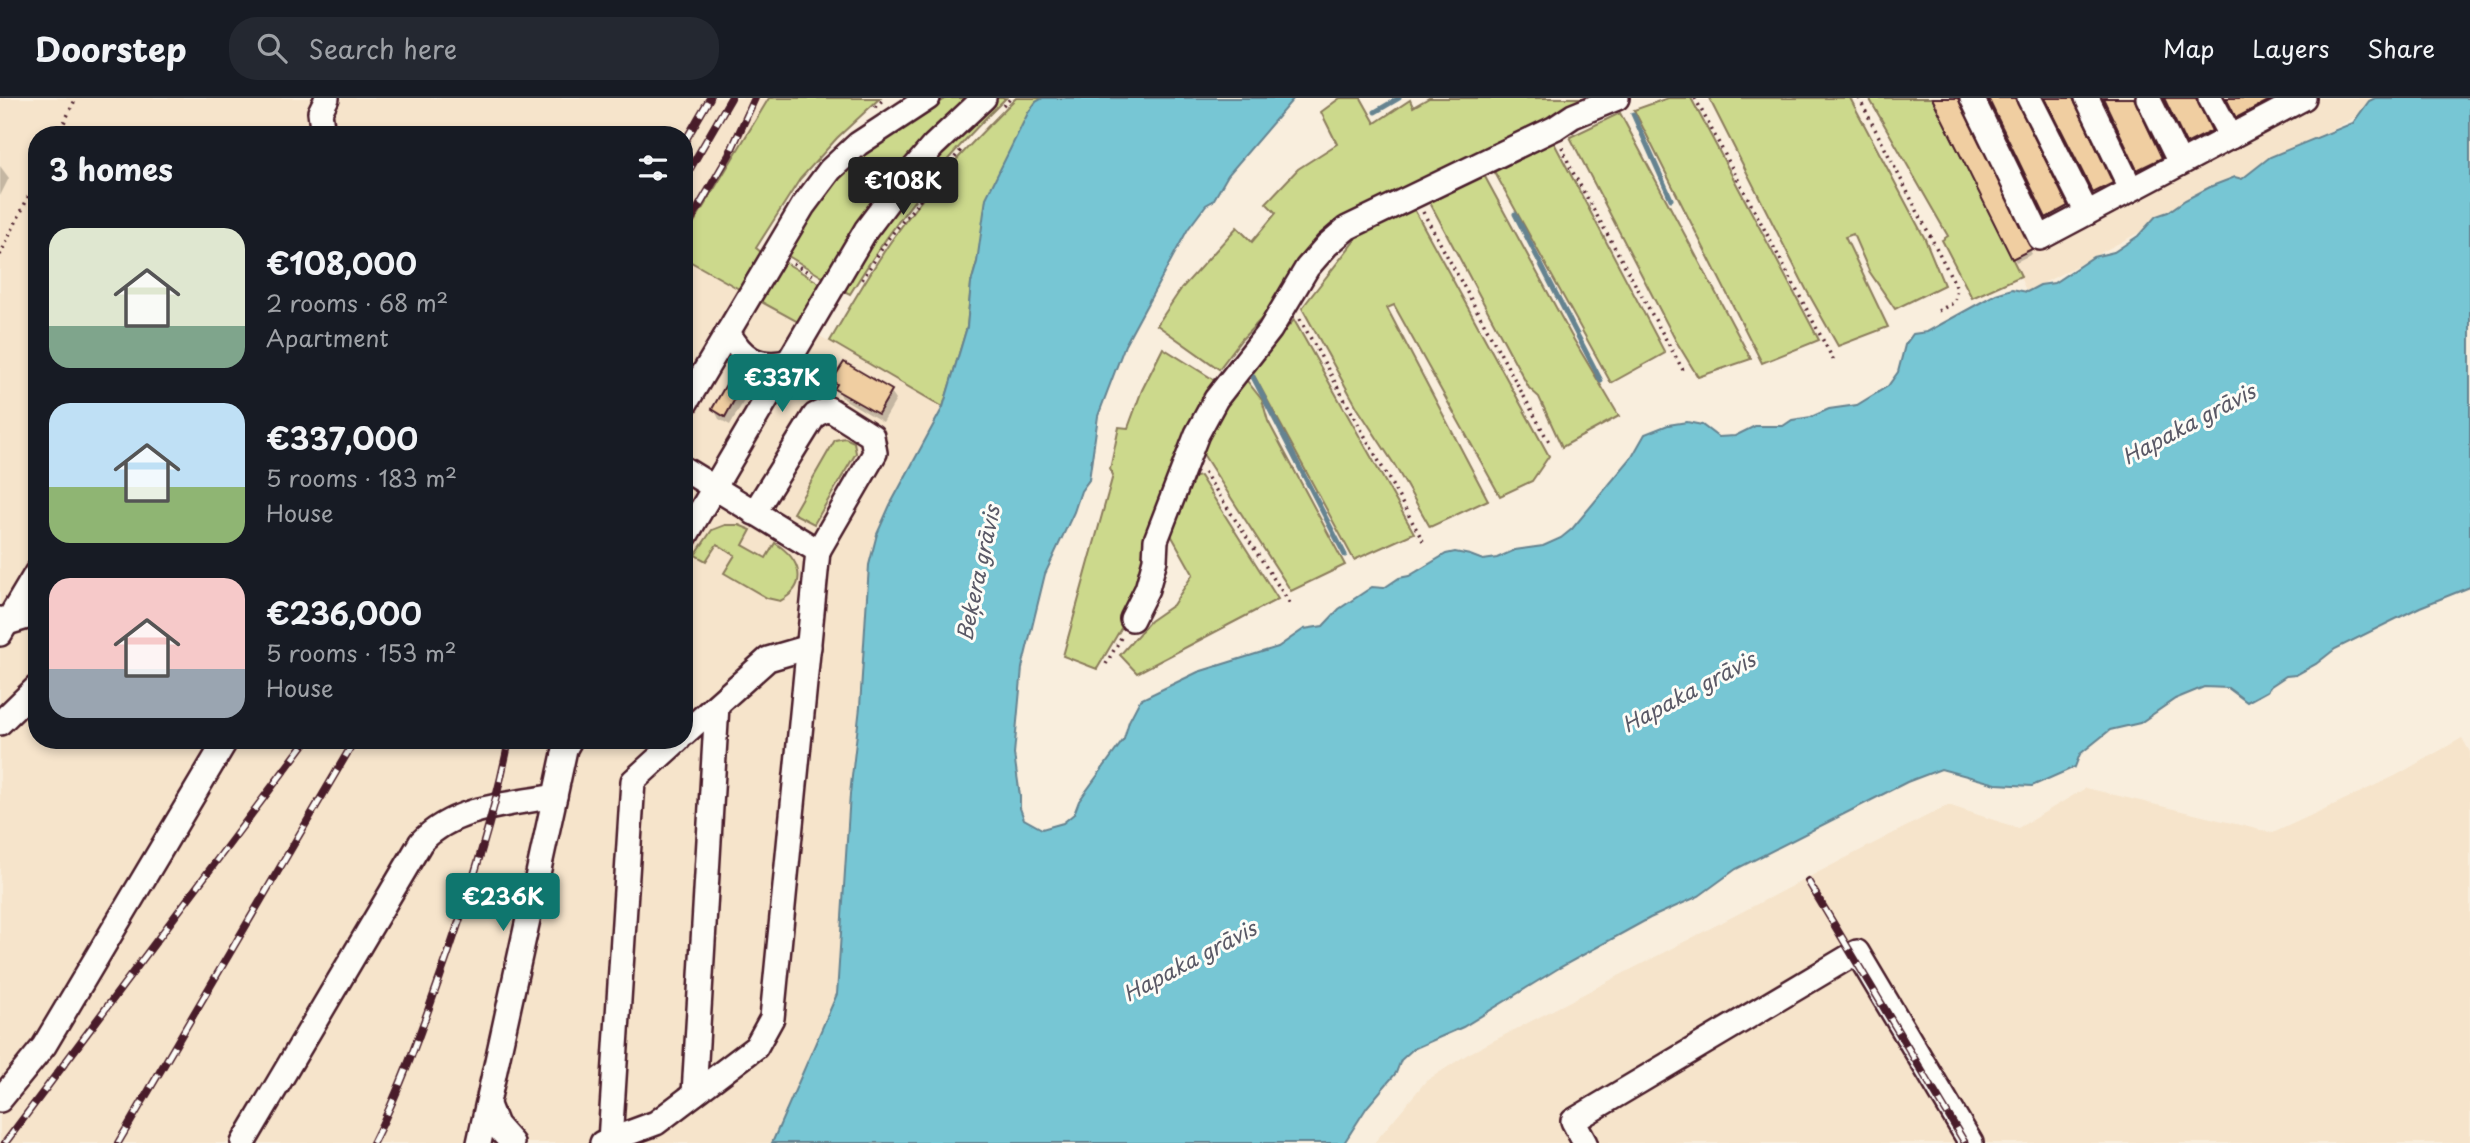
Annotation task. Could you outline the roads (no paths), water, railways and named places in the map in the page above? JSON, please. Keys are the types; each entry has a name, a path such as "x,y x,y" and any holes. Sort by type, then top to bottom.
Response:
{"street":[{"path":"322,126 320,112 327,98"},
{"path":"693,391 803,206 830,170 858,144 928,98"},
{"path":"1132,619 1147,589 1156,540 1197,434 1216,399 1270,330 1307,268 1327,245 1348,228 1555,128 1573,116 1617,98"},
{"path":"1972,98 2039,238 2231,137 2276,104 2304,98"},
{"path":"2029,98 2087,213"},
{"path":"2087,98 2131,189"},
{"path":"2148,98 2180,163"},
{"path":"2210,98 2231,137"},
{"path":"693,523 866,230 933,146 991,105"},
{"path":"728,332 736,347 756,362 764,365 787,362"},
{"path":"668,749 633,781 606,1142 656,1123 756,1047 772,1018 818,551 875,453 873,436 829,409 815,415 754,513"},
{"path":"693,474 818,551"},
{"path":"2,625 28,586"},
{"path":"2,625 28,617"},
{"path":"693,726 768,659 809,648"},
{"path":"0,723 28,696"},
{"path":"694,1094 717,705"},
{"path":"0,1100 44,1046 221,749"},
{"path":"479,1143 567,749"},
{"path":"243,1143 421,842 441,824 461,815 555,796"},
{"path":"1585,1143 1573,1121 1857,952 1971,1143"},
{"path":"488,1105 496,1125 512,1143"}],"water":[{"path":"1043,98 1294,98 1228,175 1213,201 1206,205 1188,229 1125,345 1098,416 1089,480 1081,491 1045,574 1022,668 1014,754 1020,808 1024,819 1042,829 1063,823 1074,814 1079,801 1124,739 1129,721 1140,700 1198,672 1278,647 1304,629 1323,626 1339,609 1372,587 1384,588 1446,554 1455,552 1483,560 1497,558 1515,550 1543,546 1561,538 1572,529 1632,457 1645,434 1668,425 1687,422 1702,425 1718,437 1735,436 1755,426 1783,426 1792,420 1811,417 1829,409 1857,405 1888,386 1898,372 1905,345 1913,334 1927,332 1996,294 2012,289 2027,292 2040,285 2054,283 2093,257 2114,252 2138,236 2156,216 2168,212 2185,200 2235,177 2242,179 2270,157 2353,123 2369,101 2375,98 2470,98 2470,587 2420,607 2335,649 2316,664 2296,675 2286,676 2247,702 2228,688 2204,687 2175,699 2140,723 2110,730 2080,754 2075,767 2032,786 1996,784 1941,769 1907,782 1736,869 1699,896 1650,918 1559,968 1463,1027 1413,1049 1401,1060 1396,1073 1367,1107 1344,1143 772,1143 837,994 869,565 877,534 943,407 967,327 971,283 977,262 986,198 1028,113 1036,102"}],"waterway":[{"path":"1375,112 1399,98"},
{"path":"1633,114 1671,199"},
{"path":"1515,214 1601,381"},
{"path":"1252,375 1345,555"}],"railway":[{"path":"693,127 710,98"},
{"path":"693,163 731,98"},
{"path":"693,217 729,155 755,98"},
{"path":"5,1143 300,749"},
{"path":"118,1143 350,749"},
{"path":"373,1143 412,1053 455,933 489,824 507,749"},
{"path":"1808,881 1965,1143"}],"water label":[{"name":"Hapaka grāvis","path":"2188,423"},
{"name":"Beķera grāvis","path":"977,573"},
{"name":"Hapaka grāvis","path":"1688,691"},
{"name":"Hapaka grāvis","path":"1189,960"}]}
